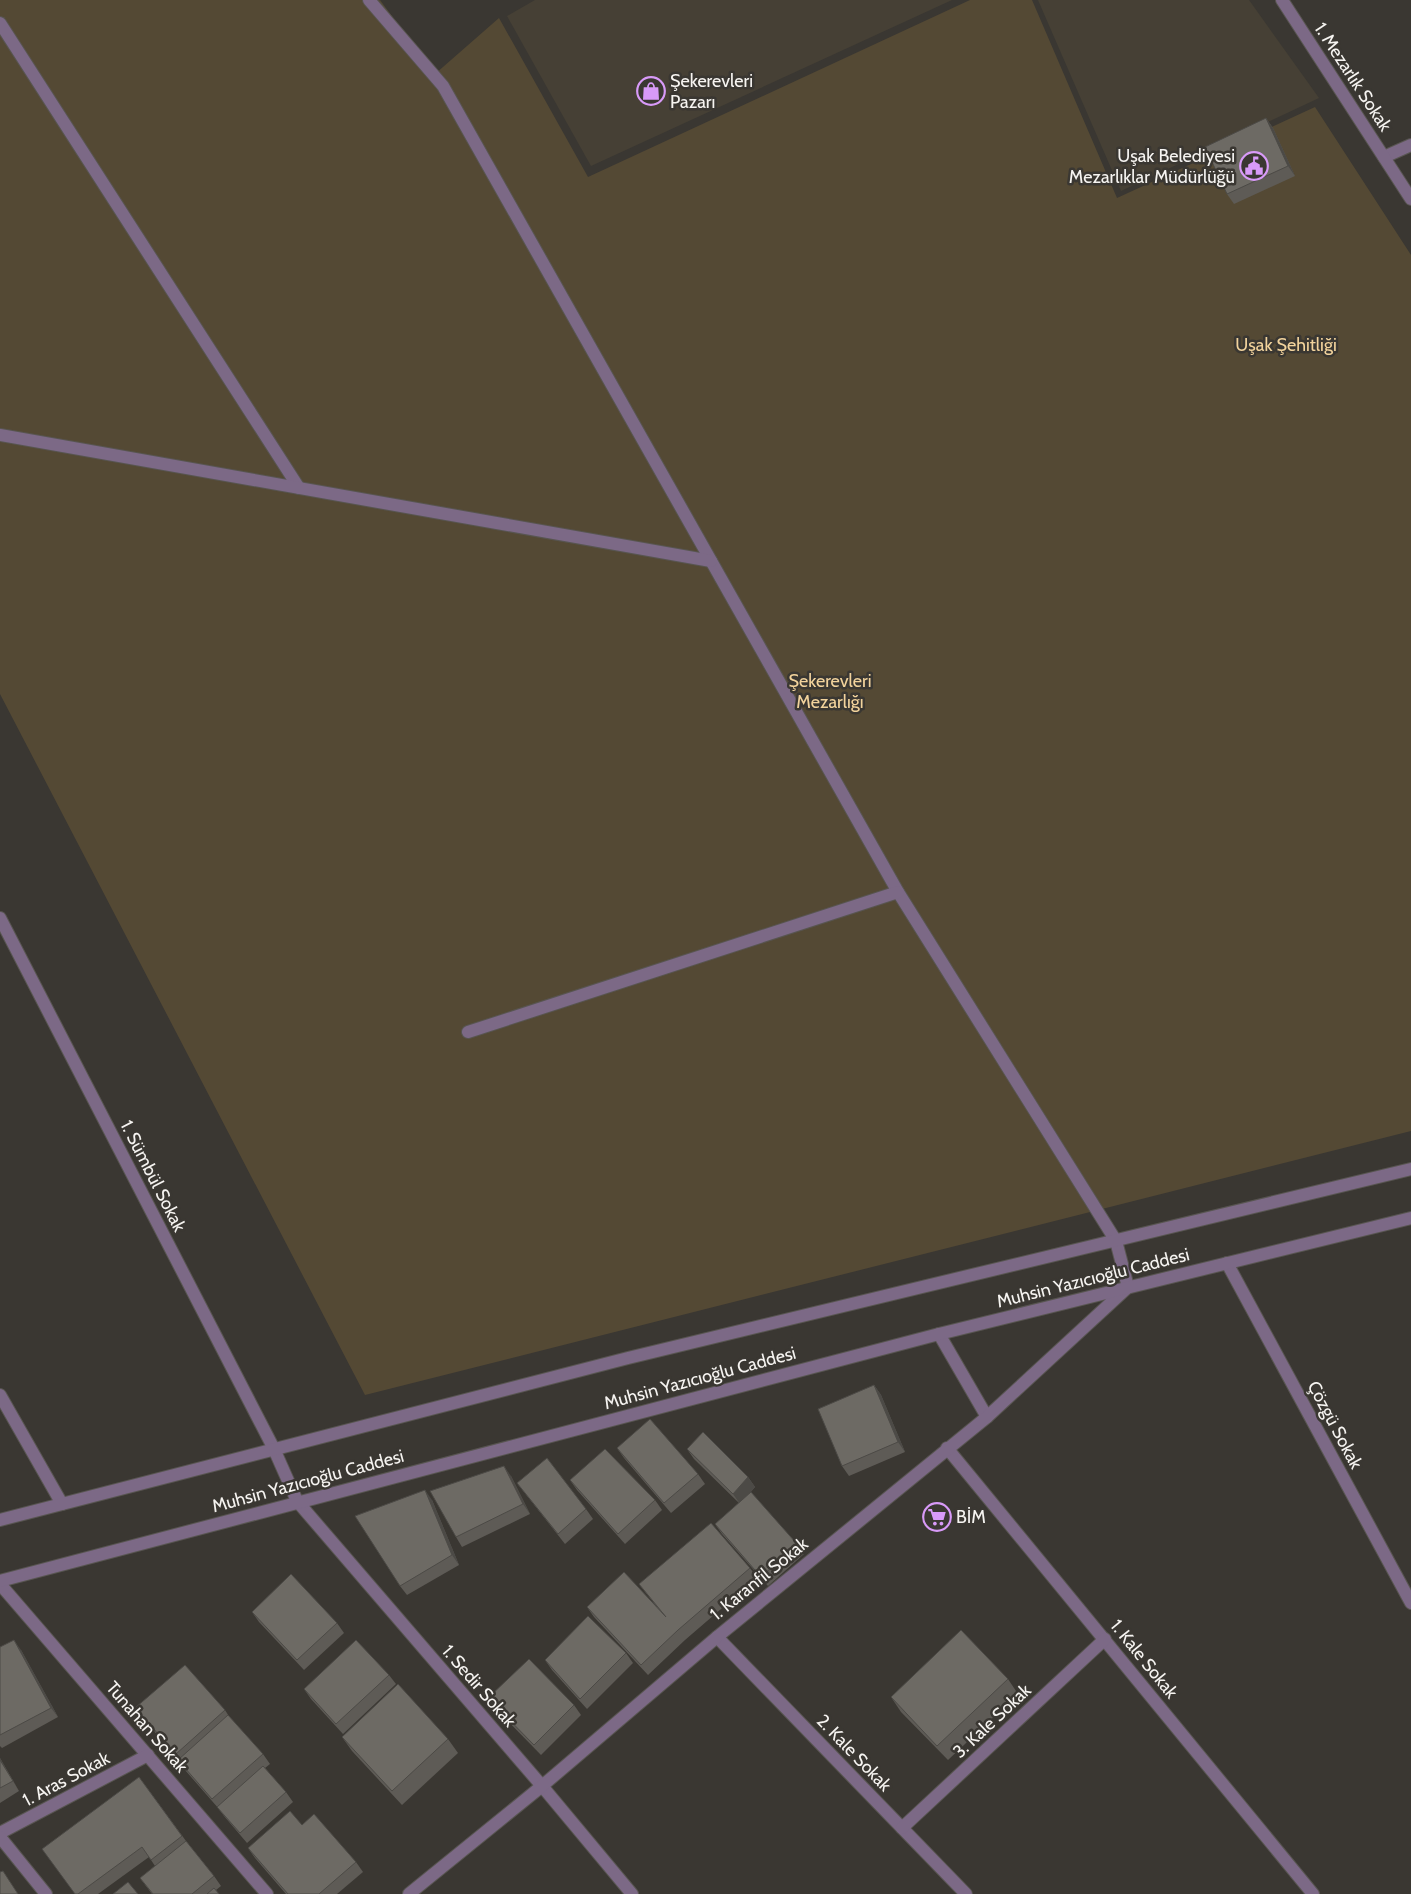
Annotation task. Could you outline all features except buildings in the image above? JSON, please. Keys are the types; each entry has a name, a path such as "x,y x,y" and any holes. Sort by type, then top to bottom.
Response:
{"street":[{"path":"369,0 443,86 898,892 1116,1241 1128,1287"},
{"name":"1. Mezarlık Sokak","path":"1282,0 1411,199"},
{"path":"0,23 300,488"},
{"path":"1384,157 1411,145"},
{"path":"0,435 711,561"},
{"path":"468,1032 898,892"},
{"name":"1. Sümbül Sokak","path":"0,918 274,1449 297,1502"},
{"name":"Muhsin Yazıcıoğlu Caddesi","path":"0,1520 628,1358 1411,1168"},
{"name":"Muhsin Yazıcıoğlu Caddesi","path":"0,1582 297,1502 939,1334 1411,1218"},
{"name":"Çözgü Sokak","path":"1228,1263 1411,1603"},
{"name":"1. Karanfil Sokak","path":"409,1894 542,1786 717,1637 987,1417 1128,1287"},
{"path":"939,1334 987,1417"},
{"path":"0,1395 62,1504"},
{"name":"1. Kale Sokak","path":"947,1448 1313,1894"},
{"name":"1. Sedir Sokak","path":"297,1502 542,1786 632,1894"},
{"name":"Tunahan Sokak","path":"0,1582 267,1894"},
{"name":"2. Kale Sokak","path":"717,1637 966,1894"},
{"name":"3. Kale Sokak","path":"902,1828 1105,1639"},
{"name":"1. Aras Sokak","path":"0,1835 148,1755"},
{"path":"0,1835 46,1894"}],"shaded area":[{"name":"Şekerevleri Pazarı","path":"535,0 952,0 591,166 507,16"},
{"path":"1038,0 1249,0 1319,98 1121,191"}],"green space":[{"name":"Şekerevleri Mezarlığı","path":"0,0 380,0 435,74 499,18 588,177 970,0 1032,0 1117,198 1315,107 1411,255 1411,1131 365,1395 0,694"}],"place":[{"name":"Şekerevleri Pazarı","path":"651,91"},
{"name":"Uşak Belediyesi Mezarlıklar Müdürlüğü","path":"1254,166"},
{"name":"BİM","path":"937,1517"}],"park label":[{"name":"Uşak Şehitliği","path":"1286,345"}]}
